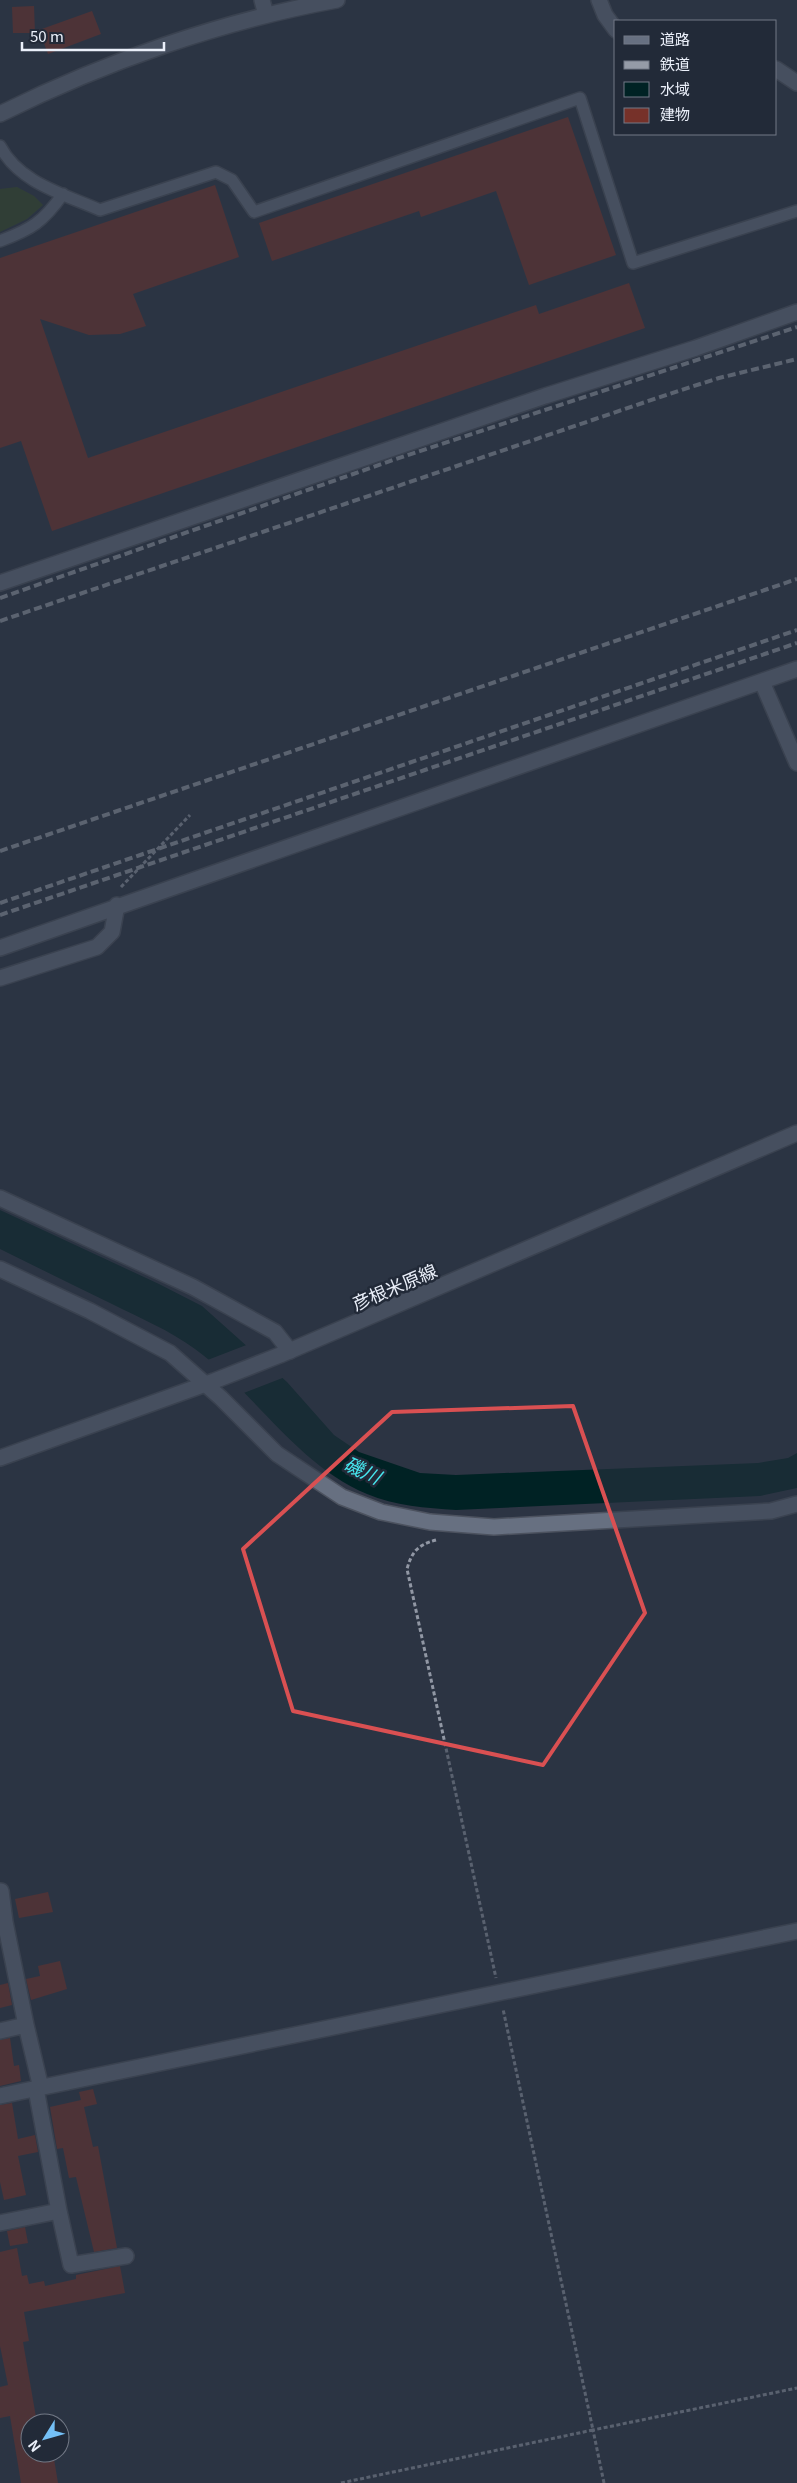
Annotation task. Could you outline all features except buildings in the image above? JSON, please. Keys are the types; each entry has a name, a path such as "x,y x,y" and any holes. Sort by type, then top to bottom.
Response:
{"street":[{"path":"0,114 39,94 264,7 337,0"},
{"path":"599,0 605,15 614,27"},
{"path":"777,70 797,83"},
{"path":"0,583 536,399 696,348 797,312"},
{"path":"0,948 116,899 797,669"},
{"path":"762,682 797,763"},
{"path":"0,978 97,947 112,932 116,899"},
{"name":"彦根米原線","path":"0,1458 210,1383 285,1353 797,1133"},
{"path":"0,1198 193,1287 276,1332 285,1353"},
{"path":"0,1269 90,1311 170,1353 210,1383 277,1454 342,1497 381,1512 430,1522 494,1527 771,1511 797,1504"},
{"path":"1,1891 3,1922 26,2025 59,2211 71,2265 126,2256"},
{"path":"0,2096 797,1932"},
{"path":"0,2031 26,2025"},
{"path":"0,2223 59,2211"}],"lane":[{"path":"0,146 4,163 32,180 100,210 216,172 232,180 254,212 580,98 633,264 797,211"},
{"path":"0,241 20,234 46,218 63,194"}],"path":[{"path":"116,899 190,815"},
{"path":"444,1538 420,1544 411,1554 407,1569 500,1993 604,2483"},
{"path":"341,2483 797,2388"}],"highlighted area":[{"path":"573,1406 645,1613 543,1765 293,1711 243,1549 392,1412"}],"green space":[{"path":"17,187 34,196 43,205 27,219 0,232 0,189"}],"water":[{"name":"磯川","path":"0,1210 202,1306 287,1382 334,1435 359,1452 420,1473 456,1475 758,1463 788,1458 797,1453 797,1488 760,1496 456,1510 411,1506 378,1498 342,1481 319,1465 297,1447 238,1386 185,1342 0,1249"}],"pier":[{"path":"249,1344 285,1377 241,1394 205,1361"}],"railway":[{"path":"0,598 393,460 797,327"},
{"path":"0,621 669,394 719,378 797,359"},
{"path":"0,851 797,579"},
{"path":"0,903 797,630"},
{"path":"0,915 797,643"}]}
